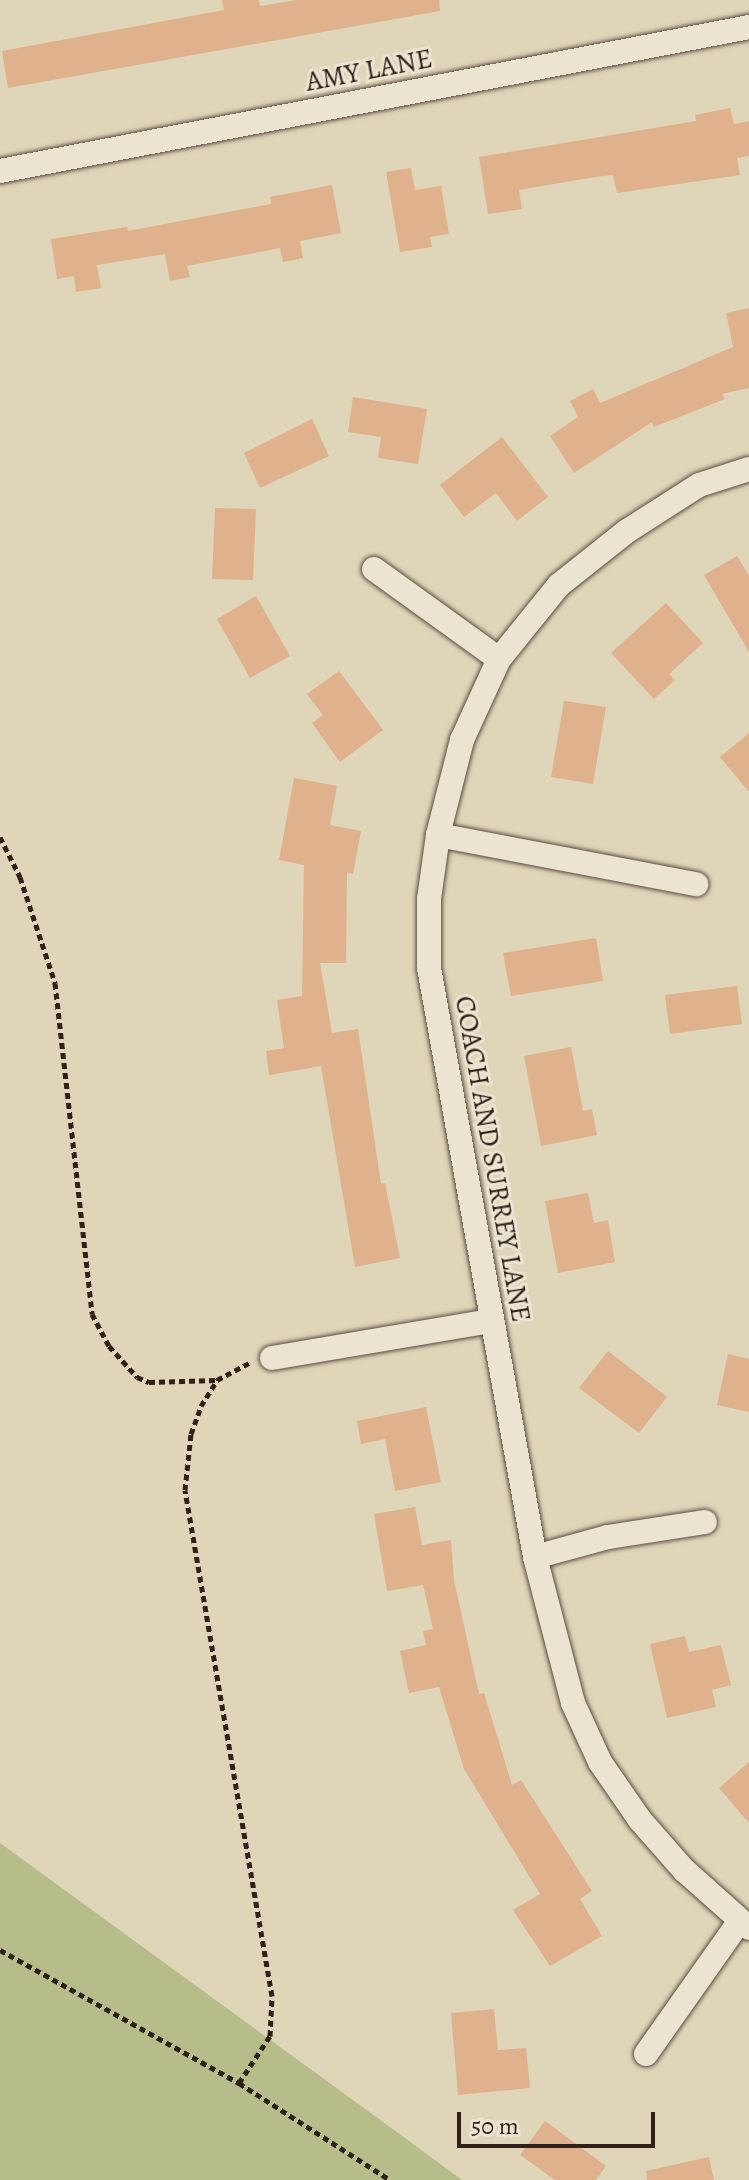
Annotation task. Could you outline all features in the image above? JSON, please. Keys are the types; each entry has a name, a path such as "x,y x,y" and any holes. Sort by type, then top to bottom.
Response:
{"street":[{"name":"AMY LANE","path":"0,171 749,27"},
{"name":"COACH AND SURREY LANE","path":"744,1925 640,1820 600,1762 573,1703 535,1557 490,1321 429,968 429,899 438,835 462,740 499,659 559,585 627,531 699,485 749,469"},
{"path":"374,569 499,659"},
{"path":"438,835 696,884"},
{"path":"272,1358 490,1321"},
{"path":"535,1557 608,1537 705,1522"},
{"path":"646,2054 744,1925"}],"path":[{"path":"0,837 20,877 55,983 92,1314 109,1346 137,1377 149,1382 217,1380 249,1363 272,1358"},
{"path":"217,1380 191,1434 185,1490 272,1996 270,2036 239,2083"},
{"path":"0,1950 239,2083 390,2180"}],"green space":[{"path":"0,1843 405,2138 462,2180 0,2180"}],"building":[{"path":"222,0 259,0 260,6 297,0 439,0 440,11 8,88 2,51 224,10"},
{"path":"730,108 734,124 749,121 749,156 737,158 740,175 617,193 613,175 595,177 519,190 522,209 488,214 479,157 696,121 695,115"},
{"path":"411,168 415,190 441,186 449,234 430,237 432,247 400,252 386,172"},
{"path":"332,185 341,233 300,241 303,258 283,262 280,248 187,266 190,277 170,281 165,254 97,265 101,288 76,292 74,276 57,279 51,239 127,227 128,231 271,204 270,197"},
{"path":"749,308 749,388 722,394 725,399 654,427 652,422 574,473 550,436 578,417 570,401 593,389 600,403 733,347 726,313"},
{"path":"353,397 427,409 418,464 378,458 381,437 348,432"},
{"path":"312,419 329,456 260,488 244,453"},
{"path":"502,437 548,497 517,521 496,493 464,517 440,485"},
{"path":"215,508 256,509 253,580 212,579"},
{"path":"737,556 749,576 749,652 704,575"},
{"path":"256,596 290,656 250,678 217,619"},
{"path":"666,603 703,643 669,674 675,680 654,699 611,653"},
{"path":"339,671 383,730 340,762 312,723 323,715 307,694"},
{"path":"564,701 606,707 593,784 551,777"},
{"path":"749,733 749,792 720,757"},
{"path":"294,778 337,786 330,825 361,831 353,874 347,873 346,963 320,963 332,1033 358,1029 381,1184 385,1183 400,1258 355,1267 321,1066 269,1075 266,1051 284,1048 277,1000 302,996 304,865 279,860"},
{"path":"596,938 603,981 511,996 503,953"},
{"path":"737,986 742,1024 670,1034 665,995"},
{"path":"571,1047 583,1111 592,1109 597,1135 541,1146 524,1056"},
{"path":"588,1193 594,1223 608,1220 615,1262 558,1273 545,1201"},
{"path":"608,1351 667,1397 639,1433 579,1388"},
{"path":"728,1354 749,1359 749,1412 717,1405"},
{"path":"426,1407 441,1482 395,1491 385,1439 361,1444 357,1421"},
{"path":"415,1507 422,1545 451,1540 454,1580 479,1694 484,1693 512,1785 521,1780 592,1891 580,1899 602,1936 550,1966 513,1910 540,1894 464,1769 439,1687 409,1693 400,1651 426,1645 423,1631 433,1629 423,1585 387,1591 374,1514"},
{"path":"685,1636 689,1652 721,1645 731,1685 712,1690 716,1707 667,1718 650,1644"},
{"path":"749,1762 749,1823 719,1788"},
{"path":"494,2009 498,2050 526,2048 530,2088 458,2095 451,2013"},
{"path":"545,2121 606,2166 596,2180 555,2180 520,2155"},
{"path":"709,2157 714,2180 647,2180 646,2171"}]}
